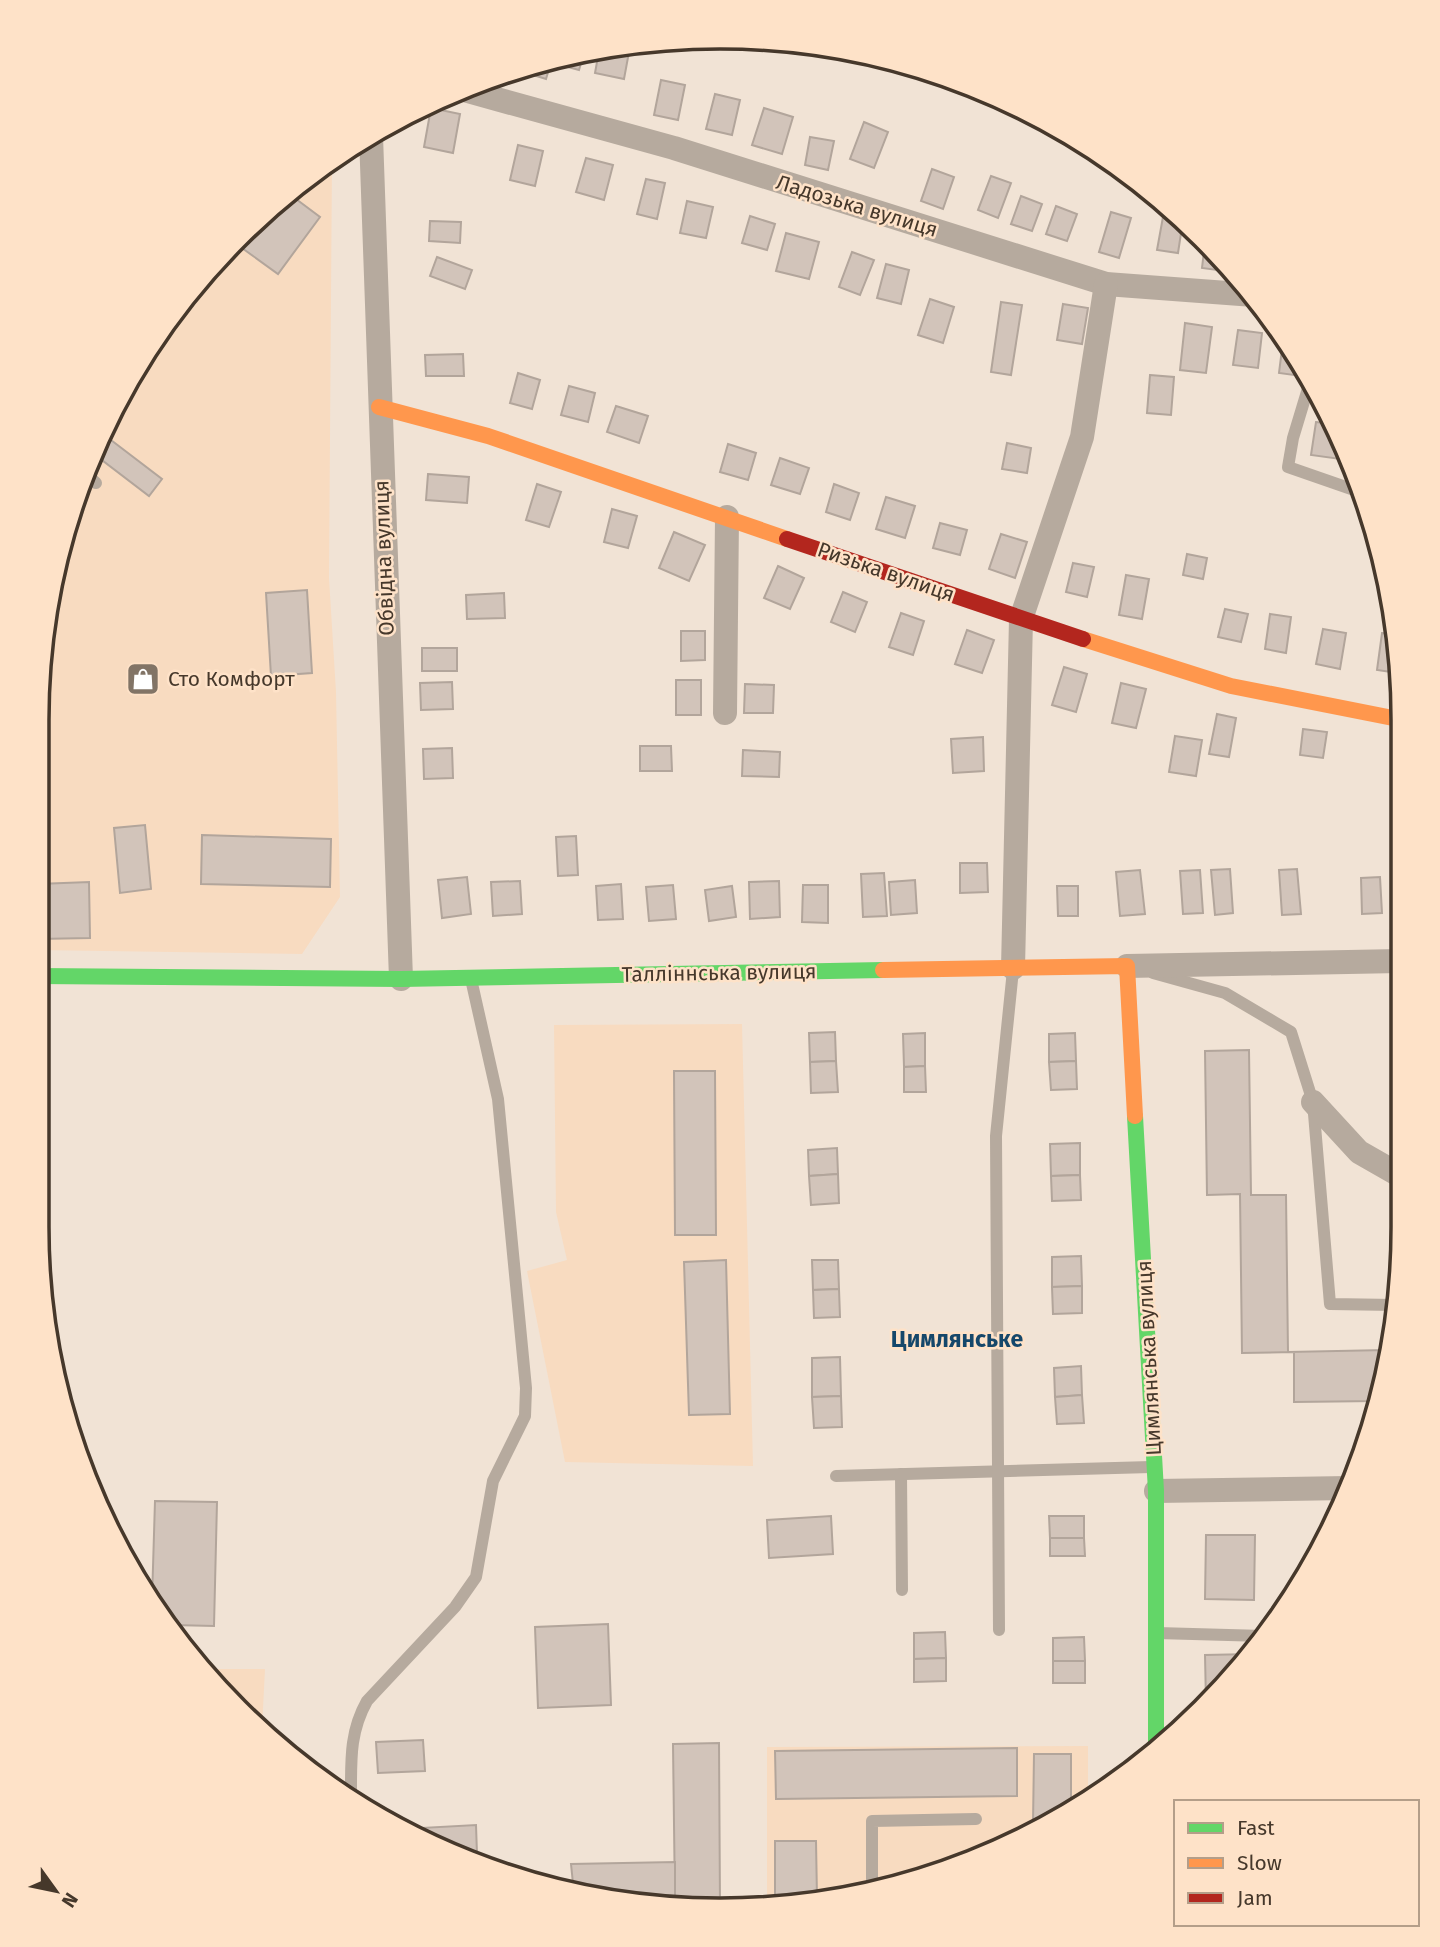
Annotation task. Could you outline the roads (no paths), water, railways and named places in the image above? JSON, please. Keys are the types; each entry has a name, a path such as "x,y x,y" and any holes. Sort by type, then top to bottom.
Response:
{"street":[{"name":"Ладозька вулиця","path":"479,94 674,148 1106,284 1238,295"},
{"name":"Обвідна вулиця","path":"371,147 401,979"},
{"path":"1013,968 1021,619 1082,438 1106,284"},
{"name":"Ризька вулиця","path":"379,407 488,436 1021,619 1231,686 1391,718"},
{"path":"725,713 727,517"},
{"name":"Талліннська вулиця","path":"49,976 401,979 1391,961"},
{"name":"Цимлянська вулиця","path":"1128,966 1156,1479 1156,1736"},
{"path":"1313,1102 1359,1152 1391,1170"},
{"path":"1156,1479 1338,1488"}],"lane":[{"path":"1306,394 1293,438 1288,467 1349,488"},
{"path":"1128,966 1225,993 1291,1031 1313,1102 1330,1304 1386,1305"},
{"path":"999,1630 996,1136 1013,968"},
{"path":"351,1788 352,1740 356,1719 366,1701 468,1592 482,1556 493,1481 525,1416 526,1388 498,1099 471,978"},
{"path":"836,1476 998,1471 1156,1479"},
{"path":"901,1474 902,1590"},
{"path":"1156,1633 1251,1636"},
{"path":"872,1880 872,1821 976,1819"}],"place":[{"name":"Сто Комфорт","path":"143,679"}],"district":[{"name":"Цимлянське","path":"957,1339"}]}
